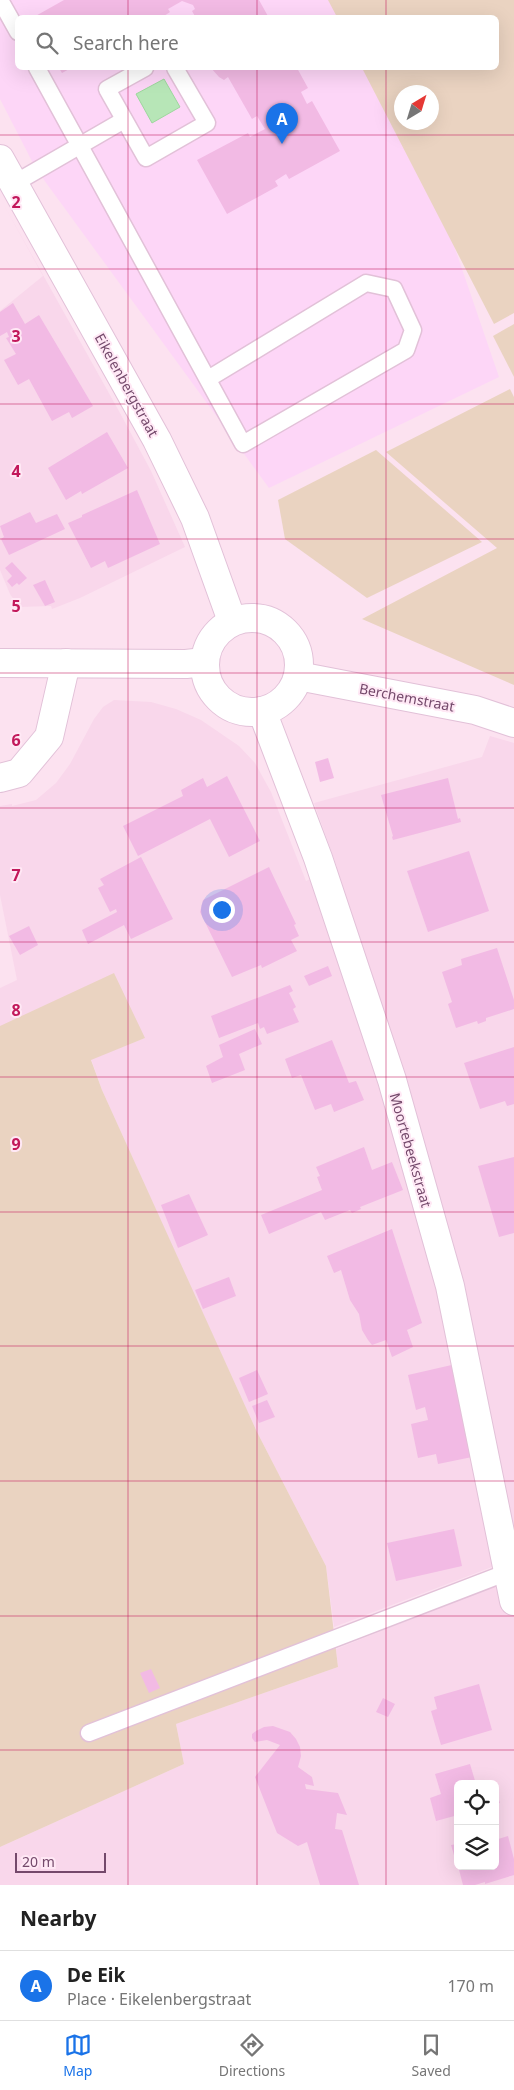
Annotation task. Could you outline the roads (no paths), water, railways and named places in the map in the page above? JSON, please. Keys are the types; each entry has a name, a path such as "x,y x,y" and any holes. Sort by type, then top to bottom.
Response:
{"street":[{"name":"Eikelenbergstraat","path":"5,171 157,440 195,518 232,621"},
{"path":"250,617 271,621 285,631 295,646 299,660 298,676 289,695 275,706 262,711 247,712 229,706 211,690 204,662 208,647 216,633 232,621 250,617"},
{"path":"0,663 186,664 204,662"},
{"path":"0,778 19,773 49,737 66,663"},
{"name":"Berchemstraat","path":"298,676 475,710 514,723"},
{"name":"Moortebeekstraat","path":"262,711 318,858 392,1080 450,1286 514,1601"}],"lane":[{"path":"0,0 15,27"},
{"path":"38,70 243,444 406,350 413,330 394,289 366,283 208,379"},
{"path":"141,70 106,90 146,158 207,123 176,70"},
{"path":"5,171 79,145 124,120"},
{"path":"89,1733 508,1572"}],"place":[{"name":"De Eik","path":"282,144"}]}
